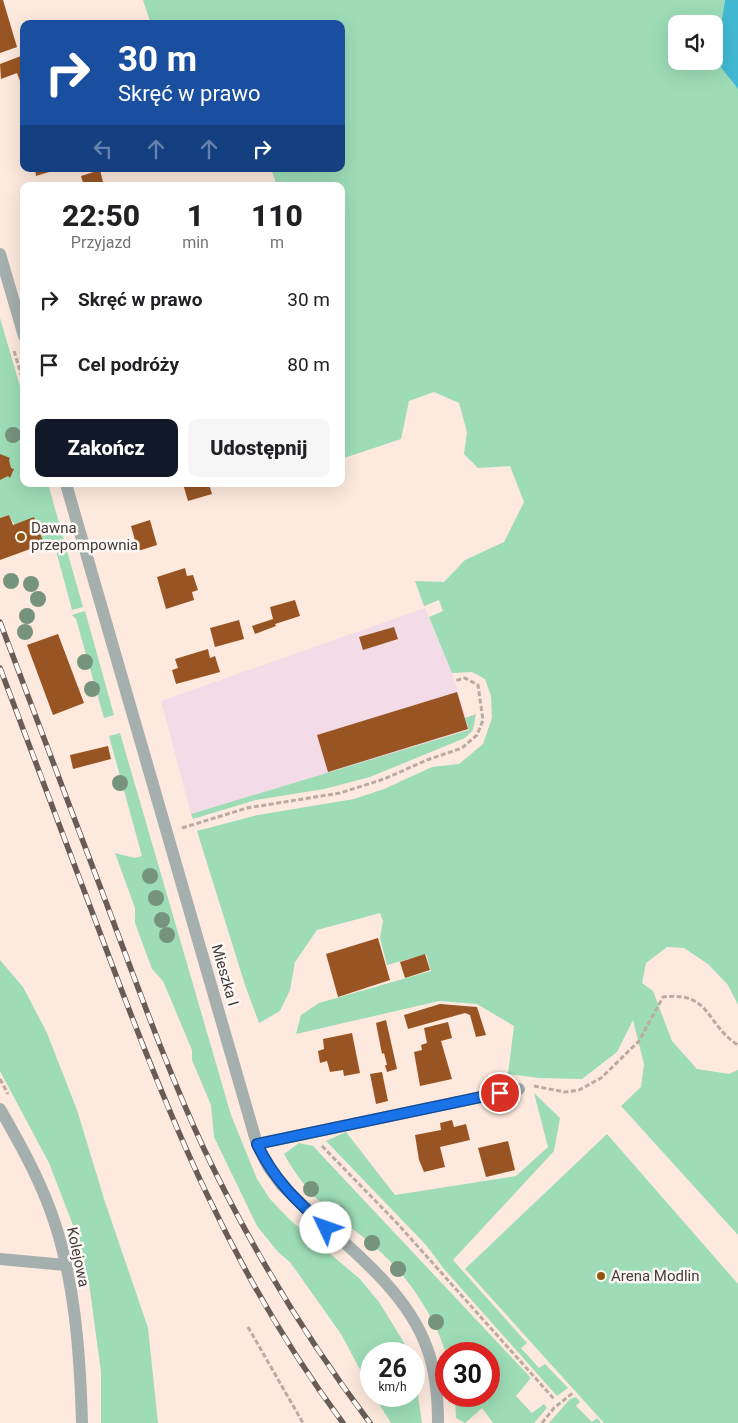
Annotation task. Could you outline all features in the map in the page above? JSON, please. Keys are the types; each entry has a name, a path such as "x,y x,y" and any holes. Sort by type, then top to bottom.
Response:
{"street":[{"path":"0,254 20,322"},
{"name":"Mieszka I","path":"67,487 257,1144 269,1168 281,1184 378,1275 407,1310 426,1346 434,1372 438,1423"},
{"path":"257,1144 518,1089"},
{"name":"Kolejowa","path":"0,1109 34,1171 51,1212 65,1265 76,1328 82,1423"},
{"path":"0,1259 65,1265"}],"path":[{"path":"167,831 247,808 340,792 384,779 462,748 477,735 483,720 482,706 478,685 465,678 454,681"},
{"path":"518,1089 536,1085 564,1092 579,1090 601,1078 639,1041 663,997 681,995 706,1008 727,1038 738,1045"},
{"path":"311,1132 338,1164 396,1222 554,1398"},
{"path":"248,1327 303,1423"},
{"path":"542,1423 554,1408 574,1392"}],"shaded area":[{"path":"425,608 452,673 470,730 191,814 161,701"}],"green space":[{"path":"143,0 725,0 722,15 668,15 668,70 723,70 738,89 738,1005 728,985 708,964 684,948 667,947 646,963 642,983 653,991 672,1041 697,1069 729,1074 738,1070 738,1235 621,1106 641,1087 644,1064 633,1020 617,1052 582,1079 539,1078 508,1074 514,1026 477,1004 439,1001 296,1034 301,1015 319,1003 431,971 426,954 387,965 380,938 383,921 380,913 317,930 295,962 290,990 280,1011 259,1023 245,985 197,831 258,815 354,799 384,789 432,767 459,764 483,744 492,718 491,696 485,679 472,672 452,673 429,617 443,611 439,600 424,606 415,581 444,582 465,560 504,542 524,502 510,466 478,468 464,454 467,432 459,403 434,392 409,401 401,439 345,458 345,182 276,182 272,172 345,172 345,20 150,20"},
{"path":"0,318 20,386 20,487 49,487 83,607 72,610 54,543 40,541 27,535 16,526 9,515 0,518"},
{"path":"85,611 114,715 104,718 76,619 72,615"},
{"path":"476,714 473,730 465,738 370,777 324,789 256,800 193,819 191,814 469,730 465,718"},
{"path":"120,733 231,1115 257,1179 270,1199 290,1220 360,1279 379,1302 404,1342 360,1342 360,1369 341,1334 290,1262 278,1252 257,1226 214,1137 211,1105 192,1060 192,1050 163,981 152,969 135,923 135,908 115,853 135,858 142,856 109,736"},
{"path":"0,960 23,987 47,1033 77,1110 105,1202 148,1328 158,1423 101,1423 101,1372 89,1283 76,1233 49,1163 0,1071"},
{"path":"534,1093 560,1118 554,1151 453,1260 527,1343 521,1348 539,1368 545,1364 568,1388 557,1396 444,1269 426,1245 326,1141 346,1132 395,1195 516,1176 548,1147"},
{"name":"Arena Modlin","path":"607,1134 738,1284 738,1423 604,1423 465,1269"},
{"path":"299,1143 313,1146 497,1342 442,1342 423,1304 398,1270 311,1192 302,1182 284,1154"},
{"path":"500,1345 531,1378 516,1396 532,1413 544,1404 547,1408 534,1423 493,1423 482,1408 465,1423 456,1418 456,1407 500,1407"},
{"path":"576,1397 580,1402 576,1406 592,1422 597,1418 601,1423 549,1423 570,1399"},
{"path":"381,1407 420,1407 422,1423 391,1423"}],"water":[{"path":"725,0 738,0 738,89 723,70 722,15"}],"building":[{"path":"0,0 3,0 17,47 0,53"},
{"path":"20,56 20,81 17,73 1,79 0,64"},
{"path":"35,172 49,172 36,176"},
{"path":"100,172 103,182 83,182 81,176"},
{"path":"0,454 10,458 11,468 14,469 10,478 8,476 0,480"},
{"path":"184,487 210,487 212,494 188,501"},
{"name":"Dawna przepompownia","path":"9,515 13,525 34,517 44,544 0,560 0,518"},
{"path":"150,520 157,545 138,551 131,526"},
{"path":"185,568 187,576 193,575 198,590 192,592 194,600 166,609 157,577"},
{"path":"295,600 300,616 275,624 276,626 255,634 252,626 273,619 270,607"},
{"path":"239,620 244,639 215,647 210,628"},
{"path":"394,627 398,639 363,650 359,637"},
{"path":"58,634 84,703 53,715 27,645"},
{"path":"208,649 210,658 215,656 220,672 176,684 172,670 178,668 175,659"},
{"path":"457,692 468,729 328,772 317,735"},
{"path":"108,746 111,759 73,769 70,755"},
{"path":"378,938 390,980 338,997 326,954"},
{"path":"425,954 430,970 405,978 400,962"},
{"path":"440,1004 477,1007 486,1035 476,1037 470,1015 465,1013 408,1029 404,1015"},
{"path":"386,1020 397,1069 387,1072 385,1065 387,1065 384,1053 382,1054 376,1023"},
{"path":"448,1022 452,1038 441,1041 452,1079 420,1086 414,1052 422,1050 421,1045 427,1043 424,1028"},
{"path":"352,1033 360,1073 344,1076 343,1070 330,1072 327,1061 320,1063 318,1051 324,1049 323,1039"},
{"path":"382,1072 388,1101 376,1104 370,1074"},
{"path":"452,1120 454,1127 466,1124 470,1140 440,1147 445,1167 424,1172 419,1160 415,1135 441,1130 440,1123"},
{"path":"508,1141 515,1170 486,1177 478,1148"}],"railway":[{"path":"0,622 150,1020 204,1149 240,1221 301,1325 370,1423"},
{"path":"0,668 129,1010 179,1133 206,1193 268,1310 304,1367 343,1423"}],"place":[{"name":"Dawna przepompownia","path":"21,537"},
{"name":"Arena Modlin","path":"601,1276"}],"route":[{"path":"326,1228 281,1184 269,1168 257,1144 500,1093"}]}
